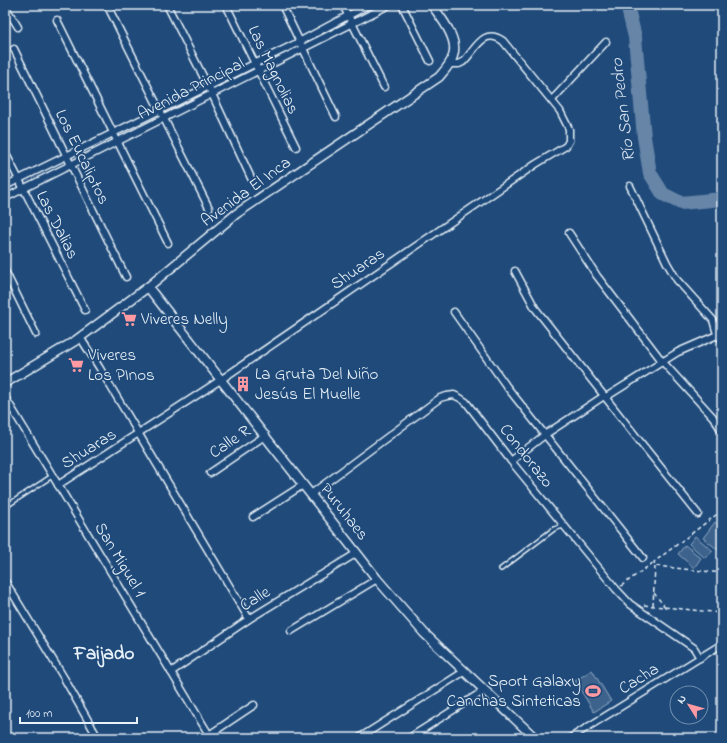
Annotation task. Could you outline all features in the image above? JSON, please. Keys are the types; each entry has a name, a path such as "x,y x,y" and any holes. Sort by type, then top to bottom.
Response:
{"street":[{"path":"107,5 209,208"},
{"path":"167,5 209,86 251,178"},
{"name":"Las Magnolias","path":"226,5 296,147"},
{"path":"282,5 336,117"},
{"path":"343,5 384,87"},
{"name":"Avenida Principal","path":"5,186 255,64 368,5"},
{"name":"Avenida Principal","path":"5,198 389,5"},
{"path":"402,5 430,61"},
{"name":"Avenida El Inca","path":"5,383 80,337 148,287 236,214 439,77 454,55 453,43 449,28 432,5"},
{"path":"5,6 18,27"},
{"path":"57,20 168,243"},
{"name":"Shuaras","path":"58,485 222,379 536,164 562,149 569,141 569,130 560,111 503,40 497,36 492,35 485,37 463,62 459,64 449,64"},
{"path":"552,100 606,42"},
{"name":"Los Eucaliptos","path":"14,49 126,276"},
{"name":"Las Dalias","path":"5,152 85,310"},
{"path":"630,186 667,263 677,280 713,320 722,340"},
{"path":"569,233 598,276 662,361 713,417 722,431"},
{"path":"5,271 36,334"},
{"path":"515,271 535,308 698,514"},
{"name":"Puruhaes","path":"148,287 266,435 377,579 424,633 536,738"},
{"path":"454,312 507,387 546,434 643,558"},
{"path":"511,461 546,434 604,396 606,398 678,352 720,334"},
{"path":"80,337 249,619"},
{"name":"Condorazo","path":"310,494 440,398 446,396 460,398 466,402 511,461 616,589 630,604 694,648 700,658"},
{"name":"San Miguel 1","path":"5,397 210,737"},
{"name":"Calle R","path":"210,473 266,435"},
{"path":"253,517 303,484"},
{"name":"Calle","path":"171,672 249,619 357,553"},
{"path":"291,630 377,579"},
{"path":"5,581 64,678 98,738"},
{"name":"Cacha","path":"570,738 700,658 721,647"},
{"path":"359,738 465,671"},
{"path":"409,738 485,690"},
{"path":"210,737 254,705"}],"lane":[{"path":"5,507 52,476"},
{"path":"501,569 554,529 564,526"}],"path":[{"path":"616,589 716,515 722,520"},
{"path":"653,606 654,562"},
{"path":"655,566 722,573"},
{"path":"654,593 665,607"},
{"path":"630,604 722,613"}],"shaded area":[{"path":"715,522 722,528 722,553 703,538"},
{"path":"695,536 713,551 705,558 689,544"},
{"path":"685,545 701,558 694,568 678,554"},
{"name":"Sport Galaxy Canchas Sinteticas","path":"592,670 611,701 594,712 575,681"}],"waterway":[{"name":"Río San Pedro","path":"627,5 635,37 644,137 650,173 663,194 681,203 722,199"}],"place":[{"name":"Viveres Nelly","path":"129,319"},
{"name":"Viveres Los PInos","path":"76,365"},
{"name":"La Gruta Del Niño Jesús El Muelle","path":"243,384"},
{"name":"Sport Galaxy Canchas Sinteticas","path":"593,691"}],"district":[{"name":"Faijado","path":"104,654"}]}
